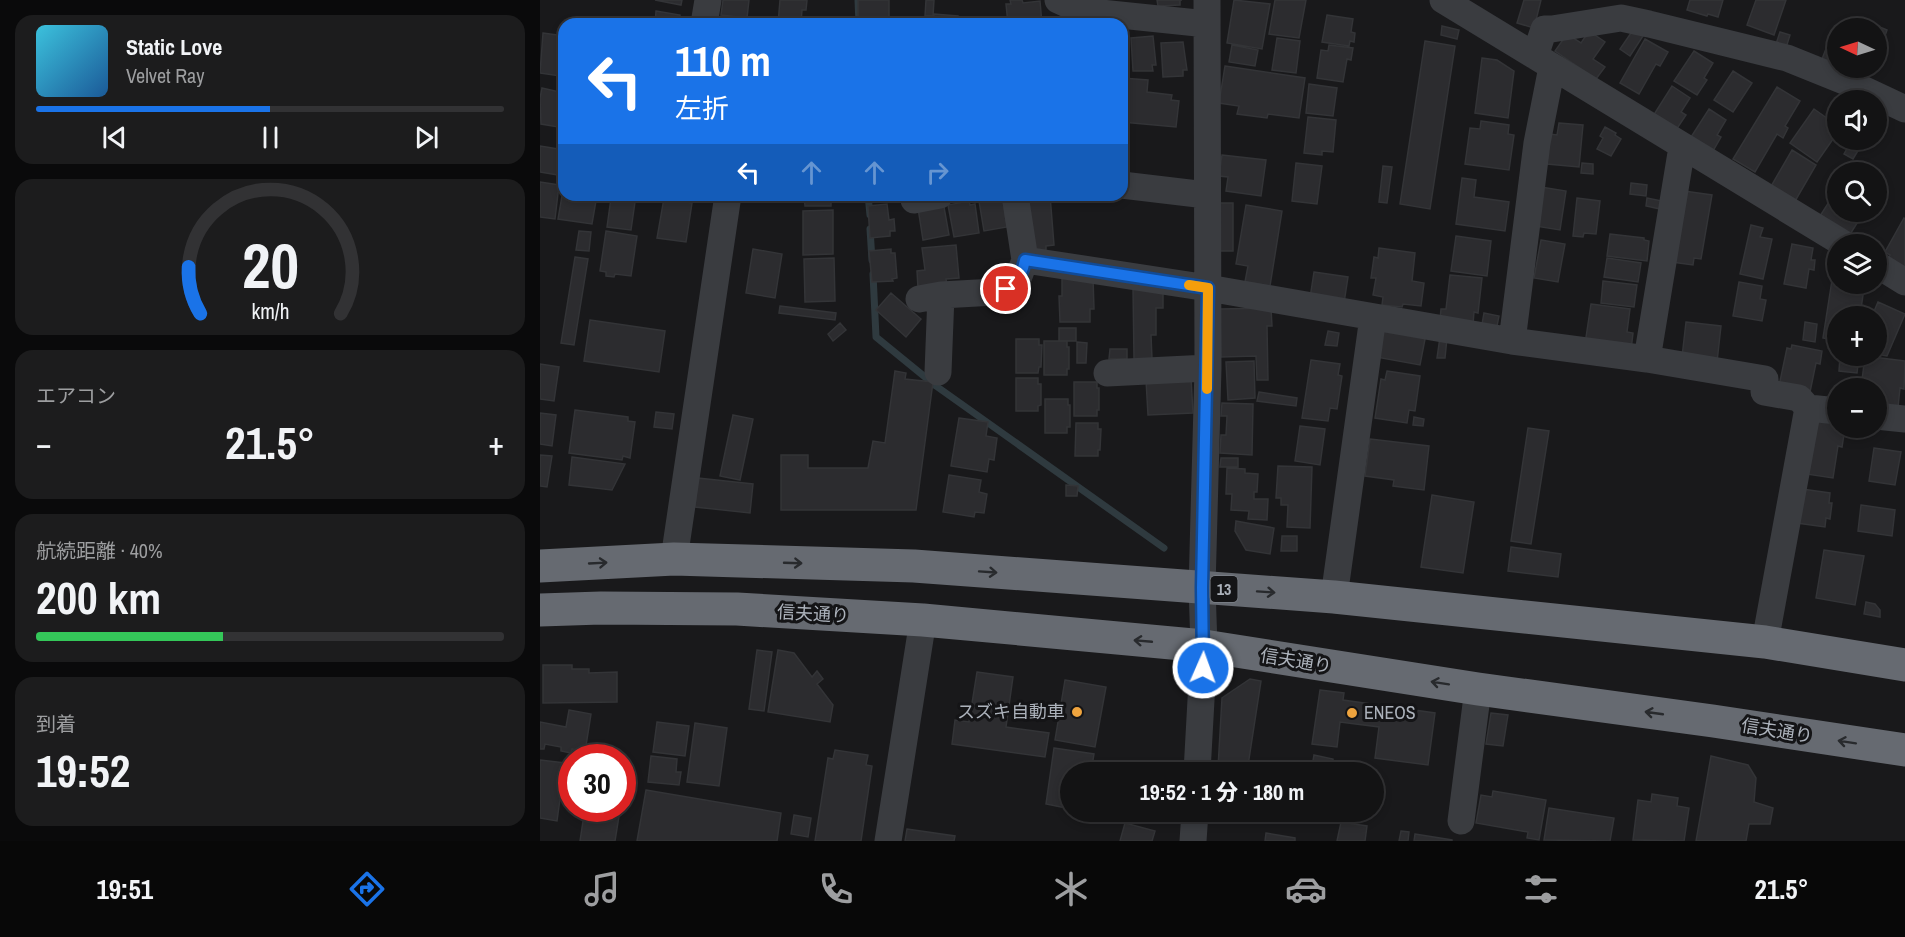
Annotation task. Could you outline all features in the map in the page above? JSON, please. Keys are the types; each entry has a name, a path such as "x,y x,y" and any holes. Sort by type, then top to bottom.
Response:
{"highway":[{"name":"13","path":"540,566 674,559 914,566 1334,597 1765,642 1905,665"},
{"name":"信夫通り","path":"540,610 737,609 923,620 1204,646 1478,689 1905,750"}],"street":[{"path":"705,18 708,0"},
{"path":"1058,0 1082,11 1094,13 1207,12 1208,368 1202,588 1204,646 1198,762"},
{"path":"1443,0 1827,234"},
{"path":"1512,341 1537,143 1544,29 1622,18 1787,58 1854,85 1905,110"},
{"path":"1647,359 1682,147"},
{"path":"1128,186 1206,195"},
{"path":"674,559 727,201"},
{"path":"938,372 930,297 995,292 1012,285 1019,276 1025,260 1016,201"},
{"path":"1025,260 1208,288 1512,341 1647,359 1765,379 1764,392 1799,398 1808,408 1827,410"},
{"path":"1887,271 1905,282"},
{"path":"1334,597 1373,317"},
{"path":"1107,373 1208,368"},
{"path":"1765,642 1808,408"},
{"path":"1887,417 1905,419"},
{"path":"888,841 923,620"},
{"path":"1461,820 1478,689"},
{"path":"1193,841 1194,822"}],"building":[{"path":"655,0 682,0 681,5"},
{"path":"723,0 749,0 747,18 721,15"},
{"path":"780,0 807,0 806,10 802,10 801,18 778,18"},
{"path":"858,0 889,0 889,17 858,18"},
{"path":"926,0 934,0 933,16 925,16"},
{"path":"1010,0 1022,0 1023,3 1040,1 1041,18 1007,18 1006,4 1011,4"},
{"path":"1157,0 1180,0 1180,5 1158,6"},
{"path":"1234,0 1270,4 1262,49 1227,43"},
{"path":"1275,0 1306,0 1299,38 1269,34"},
{"path":"1524,0 1541,0 1534,28 1517,23"},
{"path":"1690,0 1723,0 1718,17 1687,10"},
{"path":"1756,0 1786,0 1774,35 1747,25"},
{"path":"656,11 680,15 680,18 655,18"},
{"path":"934,14 958,16 958,18 934,18"},
{"path":"1327,15 1353,19 1351,32 1355,33 1354,42 1350,41 1349,46 1322,42"},
{"path":"1442,26 1459,30 1457,39 1441,35"},
{"path":"1633,30 1643,36 1630,56 1620,49"},
{"path":"1589,31 1605,42 1593,59 1605,67 1596,79 1555,51 1567,34 1581,43"},
{"path":"1780,32 1790,35 1785,51 1775,47"},
{"path":"543,33 558,35 558,76 540,73"},
{"path":"1153,36 1156,65 1152,65 1153,71 1133,71 1131,38"},
{"path":"1277,38 1300,41 1296,73 1272,70"},
{"path":"1645,39 1668,52 1660,66 1656,64 1639,94 1620,83"},
{"path":"1425,41 1455,46 1430,209 1400,204"},
{"path":"1183,42 1187,70 1183,70 1183,76 1163,77 1161,43"},
{"path":"1232,45 1258,50 1255,66 1229,62"},
{"path":"1329,45 1353,48 1351,60 1347,59 1343,82 1317,78 1321,50 1328,51"},
{"path":"1827,46 1827,61 1822,59"},
{"path":"1694,51 1713,63 1704,78 1707,80 1697,95 1674,81"},
{"path":"1482,58 1497,60 1514,71 1508,118 1475,113"},
{"path":"1225,66 1305,78 1299,118 1268,114 1267,118 1237,114 1239,106 1219,103"},
{"path":"1733,71 1752,83 1733,112 1714,100"},
{"path":"1128,78 1148,80 1147,92 1172,95 1171,100 1179,101 1176,127 1128,123"},
{"path":"1309,84 1337,88 1333,116 1306,113"},
{"path":"1672,86 1690,98 1681,112 1686,115 1676,130 1653,116"},
{"path":"1777,87 1800,101 1785,126 1788,128 1783,138 1777,134 1755,172 1733,159"},
{"path":"542,88 558,92 558,127 541,124"},
{"path":"1709,109 1726,120 1717,135 1721,137 1713,151 1691,137"},
{"path":"1814,109 1827,118 1827,148 1817,162 1790,143"},
{"path":"1308,117 1336,120 1333,152 1322,151 1322,155 1304,153"},
{"path":"1481,121 1509,125 1508,134 1514,135 1509,170 1465,164 1470,128 1480,129"},
{"path":"1559,123 1583,125 1579,167 1547,164 1550,134 1557,135"},
{"path":"1605,127 1621,139 1611,156 1597,149 1603,138 1600,136"},
{"path":"540,146 558,149 558,175 540,172"},
{"path":"1792,150 1816,165 1794,203 1770,188"},
{"path":"1846,150 1858,150 1853,159 1844,154"},
{"path":"1222,155 1266,160 1261,196 1226,191 1228,177 1219,176"},
{"path":"1296,163 1322,166 1317,204 1292,201"},
{"path":"1582,163 1593,164 1593,174 1581,173"},
{"path":"1383,166 1392,167 1387,203 1379,202"},
{"path":"1462,178 1476,180 1474,197 1509,202 1505,231 1456,224"},
{"path":"540,182 558,185 555,219 540,217"},
{"path":"1631,183 1647,185 1646,196 1630,194"},
{"path":"1541,187 1566,191 1560,230 1535,226"},
{"path":"1684,191 1712,195 1701,259 1694,258 1693,265 1672,262"},
{"path":"1577,198 1600,201 1596,234 1584,233 1583,237 1573,236"},
{"path":"1647,198 1662,201 1660,209 1646,206"},
{"path":"561,201 596,201 592,224 558,219"},
{"path":"611,201 635,201 631,230 607,227"},
{"path":"663,201 692,203 686,242 657,238"},
{"path":"805,201 831,201 831,206 805,206"},
{"path":"969,201 970,205 975,204 979,233 954,237 948,205"},
{"path":"979,201 1003,201 1007,227 984,231"},
{"path":"1025,201 1050,201 1054,245 1046,246 1046,251 1029,253"},
{"path":"1220,203 1233,203 1233,251 1220,251"},
{"path":"887,204 889,220 894,219 895,231 890,231 890,236 870,238 868,206"},
{"path":"1246,205 1282,211 1270,286 1245,282 1248,266 1236,264"},
{"path":"1827,205 1827,222 1858,222 1850,234 1845,234 1818,219"},
{"path":"944,207 949,235 923,240 918,208"},
{"path":"833,210 833,254 803,255 803,211"},
{"path":"1904,218 1905,267 1888,258 1890,255 1887,253 1887,248"},
{"path":"1751,225 1763,228 1760,237 1772,239 1763,279 1740,274"},
{"path":"579,231 591,232 589,251 576,250"},
{"path":"606,231 637,236 631,276 615,274 614,277 606,276 606,272 600,271"},
{"path":"1610,234 1644,238 1649,241 1647,261 1607,256"},
{"path":"1456,236 1491,241 1487,276 1451,271"},
{"path":"1541,240 1565,244 1558,282 1534,278"},
{"path":"1792,244 1813,248 1811,260 1815,260 1814,270 1809,269 1806,288 1784,284"},
{"path":"956,245 959,278 946,279 947,286 918,288 917,271 925,270 922,248"},
{"path":"1379,248 1415,253 1412,281 1424,283 1421,306 1382,305 1383,297 1373,295 1376,278 1371,278 1374,257 1378,258"},
{"path":"753,249 782,254 775,298 746,293"},
{"path":"891,249 891,253 895,253 897,278 892,279 893,281 872,282 869,251"},
{"path":"575,257 588,259 574,345 561,343"},
{"path":"834,258 835,301 805,302 804,259"},
{"path":"1607,258 1641,263 1638,282 1604,277"},
{"path":"1314,272 1348,277 1344,303 1310,298"},
{"path":"1450,275 1482,278 1478,313 1474,312 1473,324 1440,320 1441,309 1446,309"},
{"path":"1062,278 1093,278 1094,309 1090,309 1090,322 1060,322 1059,296 1062,296"},
{"path":"1603,281 1637,285 1634,307 1601,303"},
{"path":"1739,282 1762,286 1760,299 1766,300 1762,321 1733,316"},
{"path":"1163,287 1163,308 1156,308 1156,335 1151,335 1152,359 1134,359 1133,288"},
{"path":"891,293 921,319 906,337 876,310"},
{"path":"1830,294 1863,295 1861,306 1828,306"},
{"path":"1591,304 1630,309 1627,332 1633,333 1631,350 1585,344"},
{"path":"780,306 836,313 835,320 779,313"},
{"path":"1887,306 1905,314 1887,356"},
{"path":"1271,308 1272,326 1267,326 1268,380 1257,380 1256,356 1221,357 1220,309"},
{"path":"1827,312 1827,339 1823,338"},
{"path":"1484,313 1499,316 1497,326 1482,324"},
{"path":"590,320 665,331 659,372 584,361"},
{"path":"1686,322 1721,326 1717,362 1682,357"},
{"path":"1805,322 1817,324 1815,342 1803,340"},
{"path":"840,323 846,330 833,341 828,334"},
{"path":"1382,326 1426,334 1420,365 1376,357"},
{"path":"1059,328 1076,328 1076,341 1059,341"},
{"path":"1328,331 1339,333 1337,346 1325,345"},
{"path":"1440,337 1447,338 1445,358 1437,358"},
{"path":"1016,339 1039,339 1039,345 1042,345 1041,367 1038,373 1016,373"},
{"path":"1044,341 1067,341 1069,369 1067,369 1067,375 1044,375"},
{"path":"1077,342 1087,343 1086,363 1077,363"},
{"path":"1792,345 1822,351 1820,364 1816,363 1810,392 1779,386 1787,348 1791,349"},
{"path":"1110,349 1127,349 1127,359 1109,359"},
{"path":"1887,359 1905,361 1904,389 1900,388 1898,407 1887,406 1887,378 1862,378 1864,366 1887,366"},
{"path":"1311,360 1340,364 1338,375 1342,376 1337,409 1330,408 1328,421 1302,418"},
{"path":"1254,361 1255,398 1228,400 1226,362"},
{"path":"540,364 559,367 554,401 540,399"},
{"path":"1839,366 1858,366 1857,373 1839,371"},
{"path":"895,371 906,373 905,379 933,382 916,510 781,510 781,455 808,455 808,468 868,468 873,441 885,443"},
{"path":"1387,371 1420,376 1415,411 1409,410 1407,423 1375,418 1381,379 1385,380"},
{"path":"1016,378 1038,378 1038,384 1041,384 1041,405 1038,406 1038,411 1016,411"},
{"path":"1191,378 1193,413 1148,415 1146,380"},
{"path":"1074,382 1097,382 1099,410 1097,410 1097,416 1074,416"},
{"path":"1259,392 1297,398 1296,406 1257,401"},
{"path":"1045,399 1068,399 1070,427 1067,427 1067,433 1045,433"},
{"path":"1222,403 1253,404 1252,455 1220,453 1221,435 1226,435 1227,416 1221,416"},
{"path":"575,410 628,417 628,421 635,422 630,458 623,456 622,460 569,453"},
{"path":"656,412 674,414 672,429 654,427"},
{"path":"540,413 556,415 552,446 540,444"},
{"path":"733,415 753,419 740,480 720,476"},
{"path":"1414,417 1424,419 1423,426 1413,425"},
{"path":"959,418 988,422 986,436 997,438 994,460 989,459 987,472 951,466"},
{"path":"1818,421 1827,422 1827,438 1843,438 1842,447 1838,446 1833,478 1806,474"},
{"path":"1076,423 1098,423 1098,429 1101,429 1098,456 1075,456"},
{"path":"1300,426 1325,429 1320,465 1295,461"},
{"path":"1528,428 1549,431 1531,544 1511,541"},
{"path":"1370,439 1429,446 1424,490 1393,486 1394,480 1365,476"},
{"path":"1874,448 1901,452 1895,485 1869,481"},
{"path":"540,455 552,456 547,487 540,486"},
{"path":"572,457 625,464 612,490 569,485"},
{"path":"1221,458 1238,458 1238,467 1220,467"},
{"path":"1278,466 1312,467 1310,528 1287,527 1288,505 1281,505 1281,498 1276,498"},
{"path":"1227,468 1245,469 1245,473 1258,474 1257,492 1254,492 1254,499 1268,499 1267,520 1248,519 1249,511 1231,510 1232,494 1226,494"},
{"path":"949,475 981,480 979,492 987,494 984,513 975,512 974,517 943,512"},
{"path":"698,478 753,484 750,513 695,507"},
{"path":"1066,485 1078,486 1077,496 1066,496"},
{"path":"1802,489 1830,493 1829,503 1832,503 1830,519 1826,518 1825,527 1797,523"},
{"path":"1432,495 1474,502 1463,573 1421,567"},
{"path":"1861,505 1895,510 1892,536 1858,531"},
{"path":"1236,521 1274,528 1270,554 1246,550 1235,531"},
{"path":"1282,536 1297,536 1297,551 1281,551"},
{"path":"1511,547 1561,554 1558,577 1508,571"},
{"path":"1824,550 1864,556 1855,605 1816,598"},
{"path":"1866,602 1875,604 1880,610 1880,617 1864,614"},
{"path":"757,650 772,652 764,711 749,709"},
{"path":"778,650 794,653 812,677 817,671 823,679 817,684 833,705 830,722 768,712"},
{"path":"543,665 572,665 572,669 589,669 589,673 617,672 617,702 543,703"},
{"path":"977,672 1013,677 1006,727 1049,733 1045,757 952,744 955,720 969,722"},
{"path":"1250,679 1261,681 1249,762 1218,762 1222,698"},
{"path":"1065,680 1106,687 1095,747 1055,740"},
{"path":"1320,690 1344,693 1343,700 1435,713 1428,765 1375,758 1379,727 1340,722 1337,747 1312,744"},
{"path":"569,710 591,714 586,744 558,744 558,746 545,744 544,749 540,749 540,722 566,727"},
{"path":"1491,713 1508,715 1503,746 1486,744"},
{"path":"657,722 689,726 685,756 653,752"},
{"path":"695,723 727,728 719,786 687,782"},
{"path":"1054,748 1094,754 1093,762 1060,762 1060,807 1046,804"},
{"path":"835,750 868,755 866,765 872,766 861,841 815,841 828,758 833,759"},
{"path":"1314,755 1333,759 1333,762 1313,762"},
{"path":"651,756 677,759 676,772 681,772 679,785 648,782"},
{"path":"1711,756 1748,765 1756,778 1754,802 1773,808 1770,824 1749,824 1746,841 1696,841"},
{"path":"540,760 558,762 557,821 540,818"},
{"path":"646,790 781,813 777,841 637,841"},
{"path":"1493,791 1546,800 1539,840 1527,838 1528,832 1476,823 1481,795 1492,797"},
{"path":"1652,794 1678,798 1677,806 1689,808 1684,841 1633,840 1638,800 1651,802"},
{"path":"1549,808 1614,818 1610,841 1544,840"},
{"path":"794,815 811,818 808,837 791,834"},
{"path":"583,822 618,822 615,841 580,841"},
{"path":"1341,822 1367,826 1365,841 1337,841"},
{"path":"1125,823 1155,831 1152,841 1120,841"},
{"path":"907,829 955,836 954,841 905,841"},
{"path":"1401,831 1409,832 1408,841 1399,841"},
{"path":"1266,833 1295,838 1295,841 1265,841"},
{"path":"1415,834 1452,840 1452,841 1414,841"}],"waterway":[{"path":"858,0 859,18"},
{"path":"869,201 870,215"},
{"path":"870,229 872,260"},
{"path":"873,274 876,337 936,386 1164,548"}],"slow traffic":[{"path":"1189,285 1208,288 1207,389"}],"place":[{"name":"スズキ自動車","path":"1077,712"},
{"name":"ENEOS","path":"1352,713"}],"route":[{"path":"1006,289 1019,276 1025,260 1208,288 1202,588 1203,668"}]}
